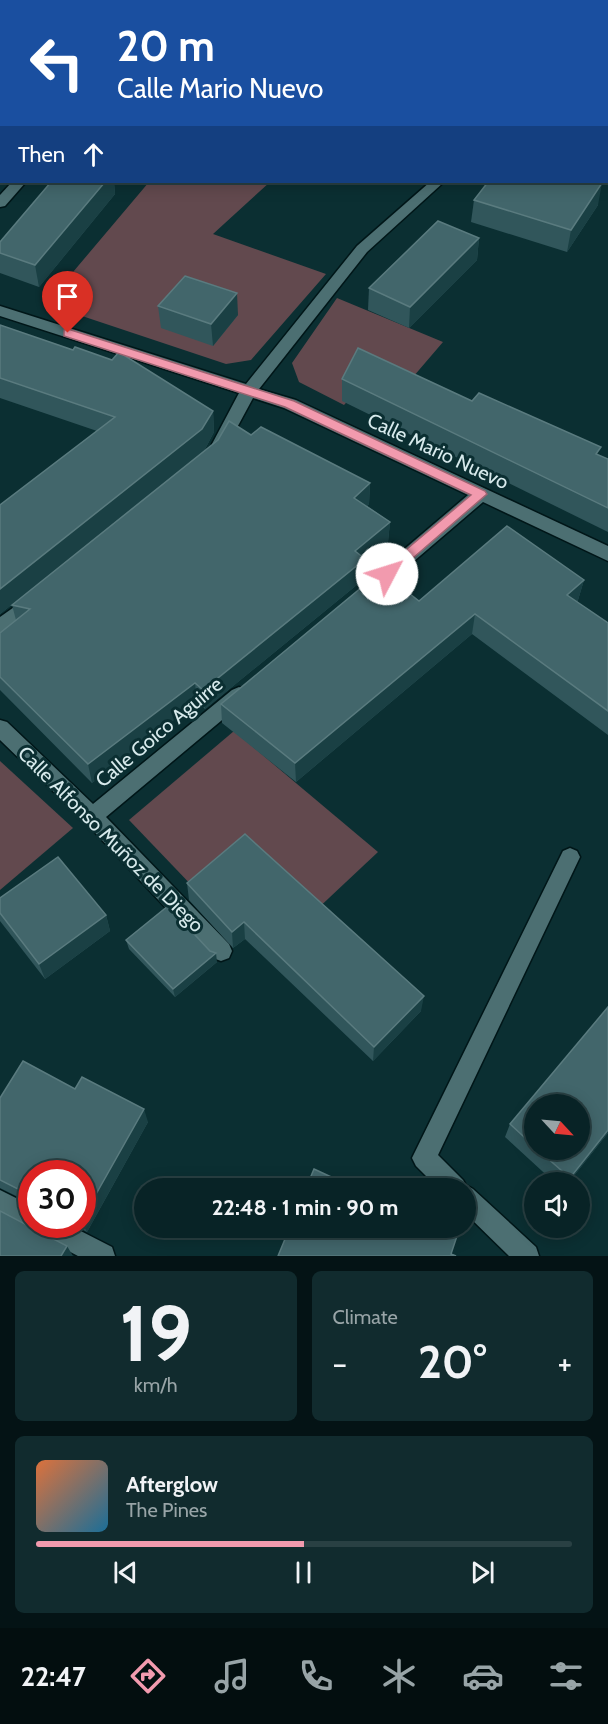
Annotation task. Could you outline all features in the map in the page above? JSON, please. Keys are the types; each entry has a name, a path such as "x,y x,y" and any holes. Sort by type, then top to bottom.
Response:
{"street":[{"path":"0,203 18,183"},
{"path":"212,456 248,392 362,249 436,183"},
{"name":"Calle Mario Nuevo","path":"0,311 290,404 608,554"},
{"path":"387,574 481,494"},
{"path":"0,627 46,590"},
{"name":"Calle Goico Aguirre","path":"92,816 256,681"},
{"name":"Calle Alfonso Muñoz de Diego","path":"0,728 92,816 221,951"},
{"path":"445,1178 424,1158 570,857"},
{"path":"0,1202 18,1212"},
{"path":"476,1208 526,1256"},
{"path":"69,1238 103,1256"}],"shaded area":[{"path":"148,183 269,183 213,234 326,274 251,360 226,364 46,304"},
{"path":"337,298 443,342 401,391 371,376 344,405 299,382 292,363"},
{"path":"234,731 378,852 313,913 197,891 129,820"},
{"path":"0,761 73,828 0,890"}],"building":[{"path":"50,183 104,183 35,265 0,253 0,242"},
{"path":"487,183 602,183 571,230 474,200"},
{"path":"438,221 479,238 410,307 369,288"},
{"path":"185,276 237,293 211,324 158,306"},
{"path":"0,325 73,350 75,347 112,360 119,352 213,411 202,429 0,589 0,505 115,417 0,378"},
{"path":"358,348 472,401 479,393 601,447 596,454 608,459 608,508 342,379"},
{"path":"229,421 251,435 261,427 370,483 354,498 390,522 355,551 369,562 359,564 203,690 195,683 88,764 0,677 0,633 30,609 12,605 218,440"},
{"path":"507,526 584,580 567,595 608,623 608,711 475,614 295,763 221,704 374,577 377,568 419,601"},
{"path":"245,834 424,996 374,1047 244,922 232,932 187,883"},
{"path":"58,857 106,915 39,964 0,913 0,898"},
{"path":"168,906 210,951 216,953 173,989 126,940"},
{"path":"608,1007 608,1130 590,1153 590,1094 535,1094"},
{"path":"23,1061 75,1089 82,1077 144,1109 96,1194 96,1160 18,1160 18,1189 0,1180 0,1098"},
{"path":"524,1107 524,1137 510,1124"},
{"path":"550,1160 584,1160 575,1172 563,1172"},
{"path":"314,1169 333,1178 310,1178"},
{"path":"0,1211 18,1220 18,1238 52,1238 67,1246 61,1256 0,1256"},
{"path":"285,1238 456,1238 451,1254 456,1256 278,1256"}],"route":[{"path":"68,333 290,404 481,494 387,574"}]}
